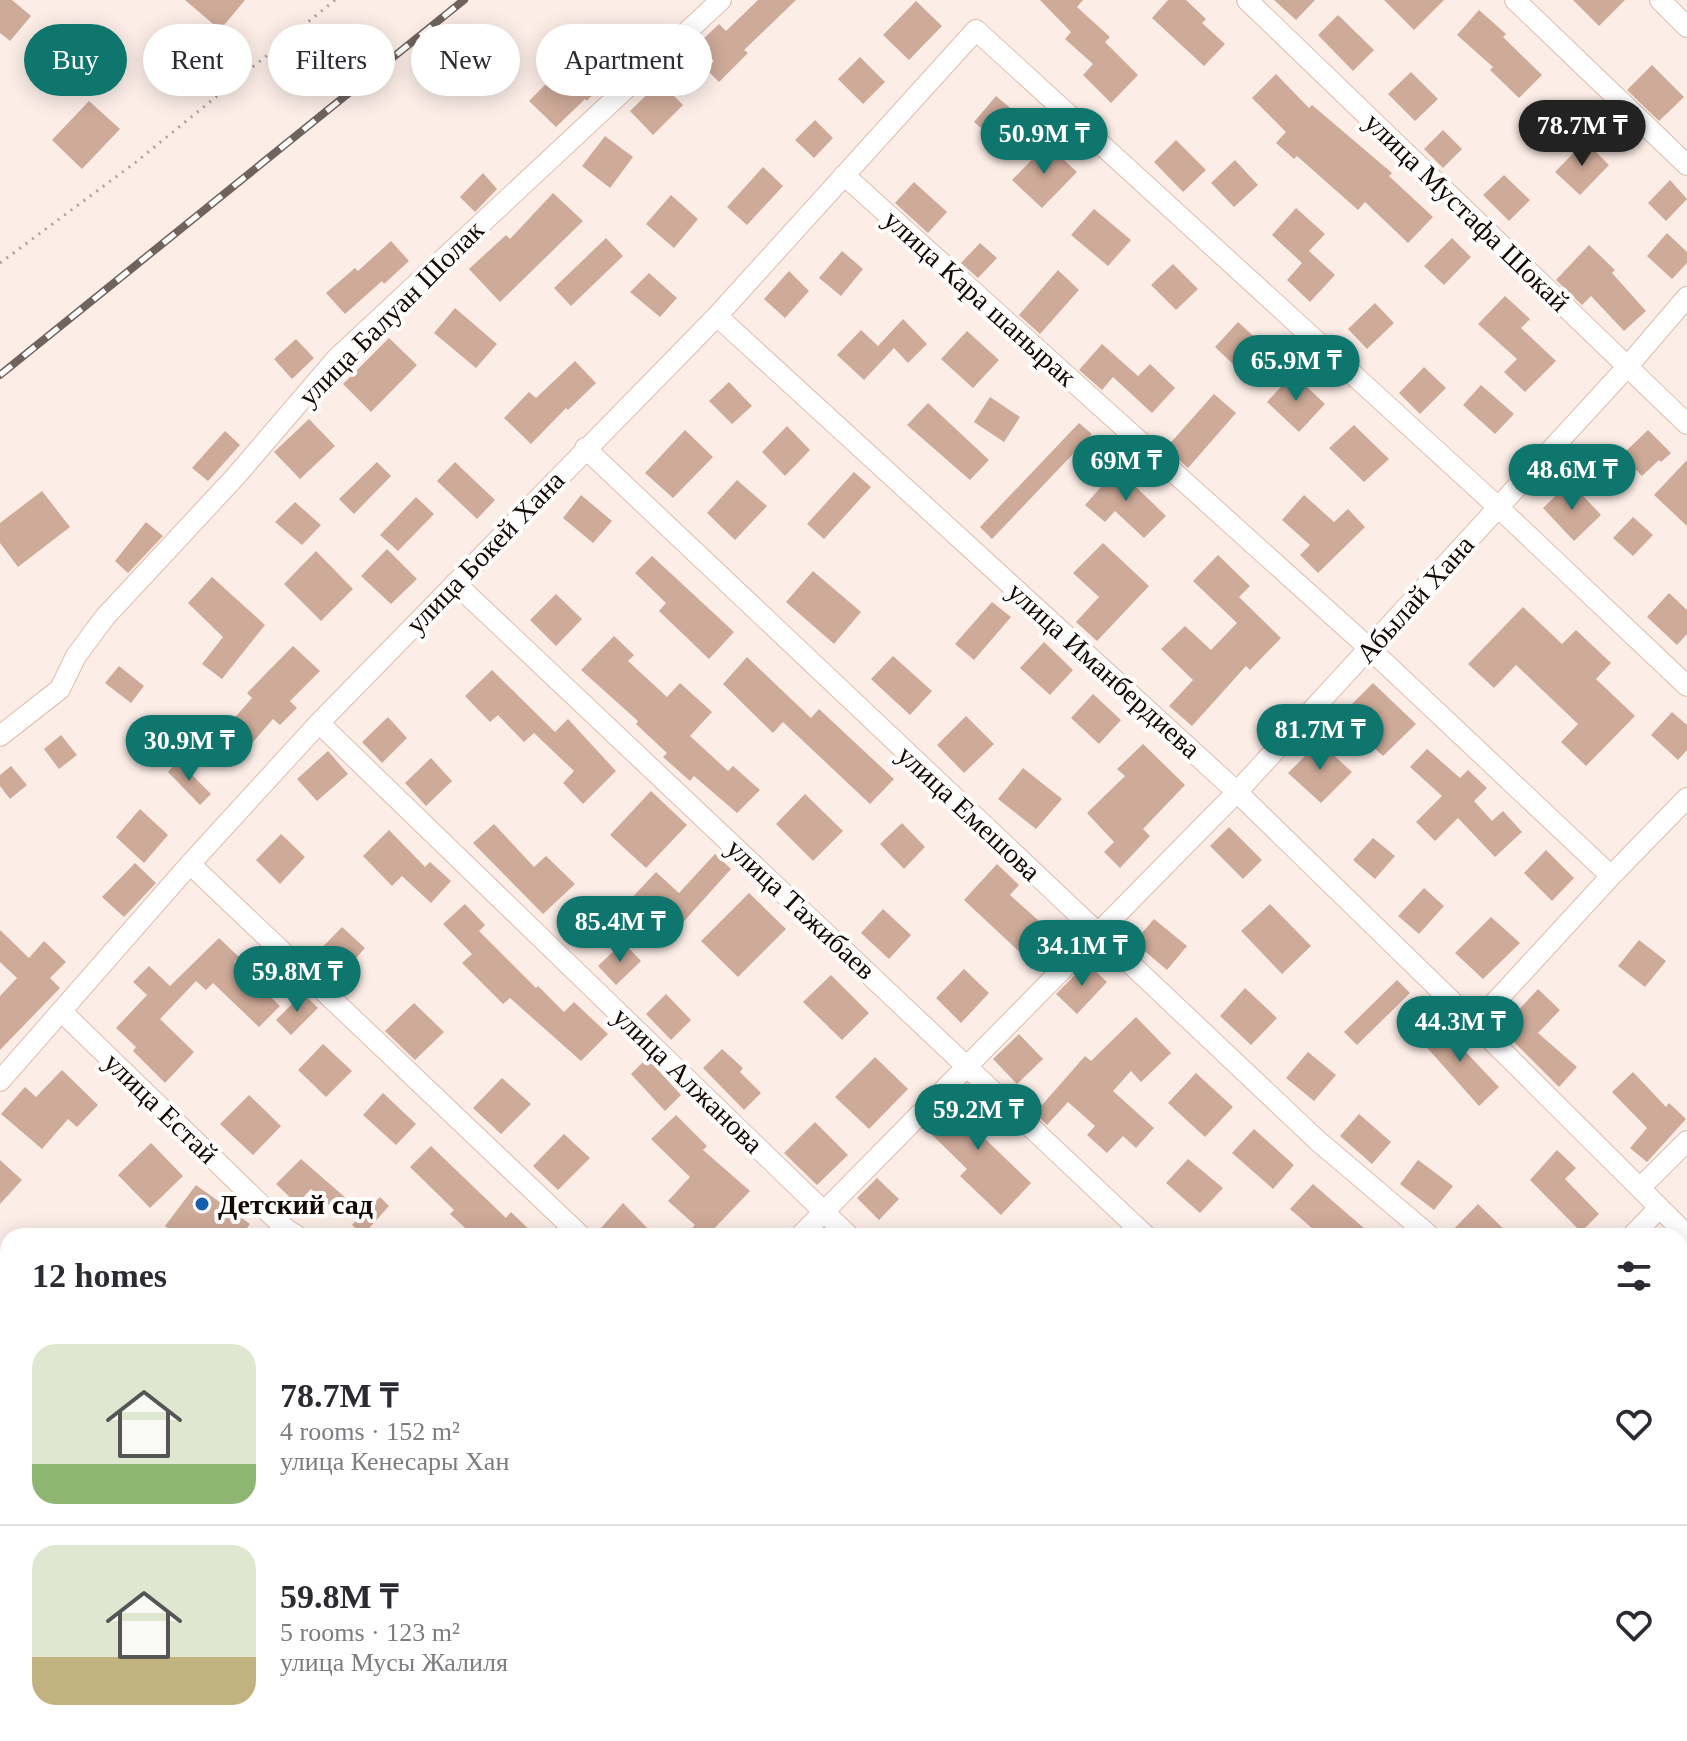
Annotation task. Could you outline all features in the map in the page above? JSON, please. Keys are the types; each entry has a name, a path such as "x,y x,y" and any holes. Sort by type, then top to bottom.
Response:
{"street":[{"name":"улица Балуан Шолак","path":"0,736 60,689 76,656 105,617 236,476 337,358 721,0"},
{"name":"улица Мустафа Шокай","path":"1247,0 1687,424"},
{"path":"1515,0 1687,165"},
{"path":"1660,0 1687,27"},
{"name":"улица Бокей Хана","path":"0,1081 190,864 319,723 717,316 976,30 1498,507"},
{"name":"улица Кара шанырак","path":"844,175 1370,649 1611,876"},
{"name":"Абылай Хана","path":"808,1228 1237,792 1628,366 1687,297"},
{"name":"улица Иманбердиева","path":"717,316 1237,792 1680,1228"},
{"name":"улица Емешова","path":"585,448 1318,1141 1421,1228"},
{"path":"1498,507 1687,686"},
{"name":"улица Тажибаев","path":"455,583 1138,1228"},
{"name":"улица Алжанова","path":"319,723 841,1228"},
{"path":"1475,1024 1687,798"},
{"path":"190,864 573,1228"},
{"name":"улица Естай","path":"61,1011 285,1228"},
{"path":"1641,1187 1687,1141"},
{"path":"1640,1228 1659,1208"}],"path":[{"path":"0,263 136,162 335,0"}],"building":[{"path":"0,0 12,0 31,16 10,41 0,33"},
{"path":"185,0 245,0 225,24 213,24"},
{"path":"758,0 796,0 744,50 748,53 719,82 712,75 712,31 719,24 726,31"},
{"path":"1040,0 1083,0 1077,7 1110,37 1105,42 1138,75 1111,103 1083,75 1093,64 1065,39 1071,32"},
{"path":"1168,0 1186,0 1206,19 1202,23 1225,44 1204,66 1152,18"},
{"path":"1274,0 1315,0 1296,20"},
{"path":"1384,0 1444,0 1414,30"},
{"path":"1573,0 1625,0 1599,26"},
{"path":"916,1 942,26 909,60 883,35"},
{"path":"1479,10 1506,34 1503,37 1542,75 1519,98 1490,70 1493,67 1457,35"},
{"path":"1338,15 1374,50 1353,71 1318,35"},
{"path":"860,57 885,82 863,104 838,79"},
{"path":"1652,65 1684,97 1659,121 1627,90"},
{"path":"1411,72 1438,99 1415,121 1388,94"},
{"path":"1276,74 1309,108 1312,105 1392,173 1389,176 1433,217 1408,243 1365,202 1358,210 1297,156 1294,159 1276,143 1286,132 1252,98"},
{"path":"536,94 591,96 556,127 529,101"},
{"path":"646,96 674,96 683,105 653,135 630,111"},
{"path":"996,96 1022,118 1000,144 974,122"},
{"path":"89,101 120,129 82,169 52,140"},
{"path":"815,120 833,138 814,158 795,140"},
{"path":"1443,130 1462,149 1443,168 1424,149"},
{"path":"605,136 633,157 610,188 582,166"},
{"path":"1176,140 1206,170 1183,192 1154,162"},
{"path":"1585,141 1609,165 1580,195 1555,172"},
{"path":"1047,144 1077,172 1042,208 1012,180"},
{"path":"1235,160 1258,185 1234,207 1211,183"},
{"path":"763,167 783,186 747,225 727,207"},
{"path":"483,173 497,189 475,212 460,197"},
{"path":"1504,175 1530,200 1509,221 1483,195"},
{"path":"1670,180 1687,199 1666,221 1648,203"},
{"path":"914,182 947,212 928,233 895,203"},
{"path":"553,193 583,221 500,302 469,269 506,235 510,239"},
{"path":"671,195 698,219 674,248 646,224"},
{"path":"1296,208 1325,234 1309,251 1335,275 1310,302 1287,280 1302,263 1272,235"},
{"path":"1094,209 1131,240 1108,266 1071,235"},
{"path":"1667,233 1687,252 1687,263 1672,279 1647,256"},
{"path":"606,238 623,256 571,306 554,288"},
{"path":"1452,238 1471,257 1444,285 1424,266"},
{"path":"391,241 409,261 345,314 326,293 355,268 358,271"},
{"path":"980,243 997,258 978,278 961,263"},
{"path":"1589,245 1615,270 1612,273 1646,311 1624,331 1591,296 1582,305 1556,280"},
{"path":"842,251 863,269 841,296 819,278"},
{"path":"1173,264 1198,289 1176,310 1151,285"},
{"path":"1058,270 1079,290 1040,334 1019,315"},
{"path":"789,271 809,291 785,318 764,299"},
{"path":"649,273 677,298 660,317 630,292"},
{"path":"1505,296 1530,319 1521,328 1556,361 1525,392 1504,372 1517,359 1478,324"},
{"path":"1375,303 1394,323 1367,349 1348,329"},
{"path":"455,308 497,344 476,368 434,333"},
{"path":"903,319 927,344 908,363 894,348 864,380 837,355 861,330 878,346"},
{"path":"1238,322 1261,343 1237,368 1215,347"},
{"path":"967,331 999,360 973,388 941,359"},
{"path":"389,338 417,365 371,412 343,384"},
{"path":"296,339 314,358 292,379 274,359"},
{"path":"1102,344 1138,376 1150,364 1175,388 1152,413 1113,377 1102,390 1079,370"},
{"path":"575,361 596,383 531,444 504,418 529,392 536,398"},
{"path":"1424,367 1446,388 1420,414 1399,393"},
{"path":"1293,374 1325,404 1299,432 1267,402"},
{"path":"729,382 752,406 732,424 709,401"},
{"path":"1481,385 1514,414 1495,434 1463,405"},
{"path":"1214,394 1236,413 1188,468 1166,448"},
{"path":"990,397 1020,417 1004,442 974,422"},
{"path":"928,403 989,460 970,480 907,425"},
{"path":"309,419 335,446 300,479 274,452"},
{"path":"1079,423 1092,434 992,539 980,527"},
{"path":"1354,425 1389,459 1364,482 1329,448"},
{"path":"787,426 810,450 785,476 762,452"},
{"path":"685,430 713,457 673,498 645,473"},
{"path":"1648,430 1671,453 1642,476 1622,455"},
{"path":"225,431 240,445 208,481 192,468"},
{"path":"1687,460 1687,526 1654,495"},
{"path":"377,462 391,476 354,514 339,499"},
{"path":"455,462 495,500 477,519 437,481"},
{"path":"1119,467 1139,484 1136,487 1166,516 1144,538 1115,511 1105,522 1085,505"},
{"path":"854,472 871,487 824,539 807,524"},
{"path":"737,480 767,506 735,540 707,513"},
{"path":"1570,482 1601,515 1574,541 1543,508"},
{"path":"42,491 70,527 18,567 0,543 0,523"},
{"path":"581,495 612,521 593,543 563,518"},
{"path":"1304,495 1334,522 1348,509 1365,527 1318,573 1300,555 1310,545 1282,520"},
{"path":"416,497 434,514 398,551 380,535"},
{"path":"295,502 321,525 302,545 275,522"},
{"path":"1633,517 1653,535 1633,556 1613,538"},
{"path":"146,522 163,536 128,573 115,561"},
{"path":"1103,543 1149,586 1097,641 1076,622 1099,597 1073,573"},
{"path":"387,549 417,579 391,604 361,576"},
{"path":"316,551 353,589 321,621 284,584"},
{"path":"1218,555 1250,586 1239,597 1281,638 1250,670 1246,666 1192,726 1169,706 1193,680 1161,649 1185,626 1211,650 1237,623 1193,581"},
{"path":"652,556 734,632 709,659 659,611 666,603 635,573"},
{"path":"813,571 861,612 834,644 786,602"},
{"path":"212,577 265,625 222,679 202,664 223,637 188,603"},
{"path":"1669,593 1687,610 1687,634 1677,645 1647,617"},
{"path":"556,594 582,619 556,646 530,620"},
{"path":"992,602 1011,617 974,660 955,644"},
{"path":"1523,607 1562,644 1576,630 1611,663 1596,679 1635,716 1586,766 1561,742 1578,724 1516,665 1494,688 1468,664"},
{"path":"614,636 634,655 628,661 667,697 680,683 712,712 690,736 728,771 733,766 760,790 737,813 694,776 690,781 663,757 667,753 636,724 638,721 581,670"},
{"path":"1044,642 1073,670 1050,695 1020,668"},
{"path":"293,646 320,671 290,701 297,708 280,725 273,719 231,767 208,748 252,698 247,693"},
{"path":"893,656 932,691 910,715 871,679"},
{"path":"747,657 811,718 819,709 894,779 870,804 783,722 773,733 723,684"},
{"path":"119,666 144,686 131,703 105,683"},
{"path":"492,670 555,732 568,719 616,771 583,804 563,783 574,771 534,733 524,742 498,715 490,722 465,696"},
{"path":"1373,683 1416,724 1383,756 1340,716"},
{"path":"1093,694 1121,720 1099,744 1071,718"},
{"path":"1672,712 1687,725 1687,750 1678,760 1651,735"},
{"path":"966,716 994,744 964,773 937,745"},
{"path":"388,717 407,738 382,763 362,742"},
{"path":"61,735 77,755 59,769 44,749"},
{"path":"1319,742 1352,772 1321,803 1288,773"},
{"path":"1143,744 1185,785 1143,829 1150,836 1120,868 1104,852 1114,842 1087,813 1125,776 1117,769"},
{"path":"1427,749 1460,778 1468,770 1487,788 1474,801 1492,821 1503,811 1522,832 1495,857 1458,818 1435,841 1416,822 1442,796 1410,767"},
{"path":"328,751 348,774 317,801 297,779"},
{"path":"431,758 452,781 426,806 405,783"},
{"path":"178,761 211,794 200,805 168,772"},
{"path":"11,766 27,785 10,799 0,786 0,775"},
{"path":"1023,768 1062,799 1036,829 998,799"},
{"path":"651,791 687,825 646,868 610,835"},
{"path":"805,794 843,831 813,861 776,824"},
{"path":"140,809 168,835 144,863 116,837"},
{"path":"902,823 925,847 904,869 880,844"},
{"path":"494,824 534,867 546,856 575,884 543,914 473,843"},
{"path":"1229,827 1262,860 1243,879 1210,846"},
{"path":"389,830 425,867 430,862 451,881 431,903 402,876 392,886 363,856"},
{"path":"281,834 305,857 280,884 256,860"},
{"path":"1373,838 1395,856 1375,879 1353,860"},
{"path":"1546,850 1574,878 1552,901 1524,873"},
{"path":"715,854 731,869 668,939 628,902 656,872 679,893"},
{"path":"135,863 156,883 124,917 102,897"},
{"path":"997,864 1019,885 1010,895 1049,930 1025,957 964,900"},
{"path":"1424,888 1444,906 1419,934 1398,916"},
{"path":"749,893 786,929 738,977 701,941"},
{"path":"465,904 485,925 479,931 536,988 538,986 564,1012 574,1002 608,1034 581,1061 510,998 503,1004 462,963 472,954 443,924"},
{"path":"1270,904 1311,946 1282,974 1241,931"},
{"path":"883,909 911,935 889,959 861,933"},
{"path":"1491,917 1520,943 1483,979 1455,953"},
{"path":"1154,919 1187,946 1167,970 1134,942"},
{"path":"342,927 365,948 334,983 310,960"},
{"path":"0,930 29,958 44,941 66,962 50,978 60,988 0,1050 0,996 17,978 0,962"},
{"path":"219,938 239,957 234,962 280,1006 259,1027 213,983 206,990 196,981 160,1019 194,1052 165,1083 133,1051 136,1047 116,1028 147,995 133,982 149,966 170,986"},
{"path":"1639,940 1666,961 1645,987 1618,966"},
{"path":"623,942 641,961 616,985 598,966"},
{"path":"1087,963 1107,982 1077,1014 1056,994"},
{"path":"964,969 989,993 961,1023 936,998"},
{"path":"831,975 869,1013 842,1040 803,1002"},
{"path":"1397,980 1410,993 1357,1045 1344,1032"},
{"path":"1245,988 1277,1018 1251,1045 1220,1016"},
{"path":"1538,989 1560,1010 1538,1033 1577,1067 1559,1087 1501,1029"},
{"path":"303,993 318,1008 291,1035 276,1020"},
{"path":"666,994 691,1020 671,1040 646,1014"},
{"path":"414,1003 444,1032 415,1060 385,1031"},
{"path":"1136,1017 1171,1053 1141,1082 1131,1071 1113,1091 1154,1128 1136,1148 1123,1136 1107,1153 1087,1135 1095,1126 1068,1102 1047,1125 1020,1099 1027,1091 1042,1105 1085,1056 1091,1061"},
{"path":"1442,1023 1465,1045 1462,1048 1499,1087 1479,1106 1422,1042"},
{"path":"1019,1034 1043,1059 1017,1084 993,1059"},
{"path":"323,1044 352,1071 326,1097 298,1070"},
{"path":"722,1049 743,1068 740,1072 761,1093 744,1110 703,1068"},
{"path":"1308,1052 1336,1075 1314,1101 1286,1078"},
{"path":"875,1057 908,1089 869,1129 835,1097"},
{"path":"647,1058 681,1095 665,1111 631,1074"},
{"path":"62,1070 98,1105 77,1127 68,1119 42,1149 1,1114 25,1087 36,1097"},
{"path":"1633,1072 1666,1107 1669,1103 1686,1119 1647,1162 1630,1148 1647,1128 1612,1092"},
{"path":"1196,1073 1233,1107 1205,1137 1168,1103"},
{"path":"502,1078 531,1104 501,1134 473,1108"},
{"path":"962,1090 996,1123 982,1136 1031,1183 1001,1215 960,1176 967,1169 925,1128"},
{"path":"383,1093 416,1124 396,1145 363,1115"},
{"path":"249,1095 281,1126 253,1155 220,1124"},
{"path":"1359,1114 1391,1142 1372,1164 1340,1136"},
{"path":"676,1115 707,1146 703,1150 750,1191 715,1228 692,1228 695,1225 668,1201 690,1177 651,1139"},
{"path":"815,1122 848,1155 817,1185 784,1153"},
{"path":"1254,1129 1294,1165 1273,1189 1232,1153"},
{"path":"564,1134 590,1158 558,1190 533,1166"},
{"path":"151,1143 183,1176 150,1208 118,1175"},
{"path":"431,1146 506,1218 511,1212 528,1228 465,1228 450,1214 454,1210 410,1167"},
{"path":"1557,1150 1576,1168 1565,1179 1599,1214 1585,1228 1577,1228 1530,1180"},
{"path":"301,1159 347,1199 336,1211 311,1189 297,1204 276,1184"},
{"path":"1188,1159 1223,1188 1200,1213 1166,1183"},
{"path":"0,1160 22,1180 0,1204"},
{"path":"1418,1160 1453,1186 1434,1210 1400,1184"},
{"path":"877,1178 899,1199 879,1220 857,1198"},
{"path":"1313,1184 1364,1228 1312,1228 1290,1209"},
{"name":"Детский сад","path":"196,1185 250,1224 247,1228 165,1226"},
{"path":"380,1197 389,1206 369,1228 352,1225"},
{"path":"623,1203 647,1228 601,1228"},
{"path":"1478,1204 1503,1228 1455,1228"}],"railway":[{"path":"0,375 464,0"}],"place":[{"name":"Детский сад","path":"202,1204"}]}
